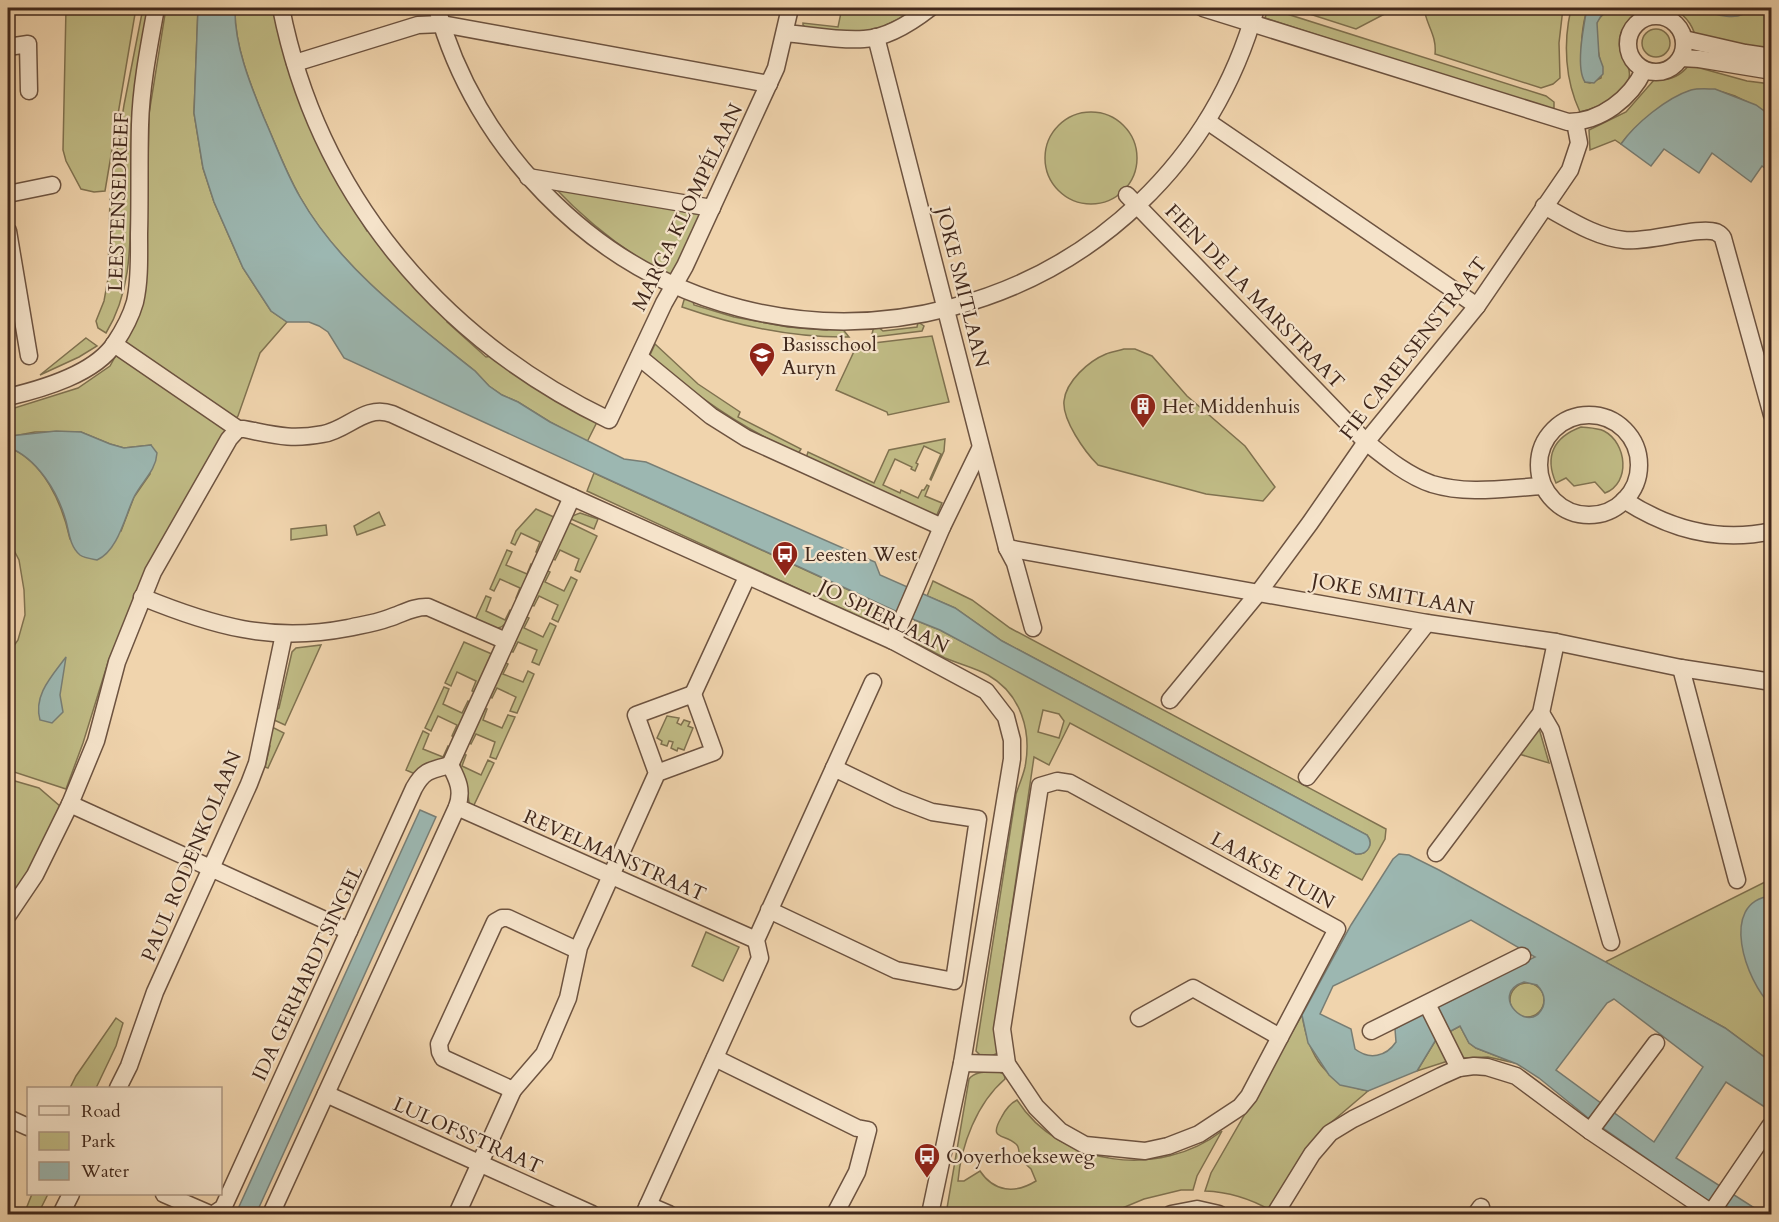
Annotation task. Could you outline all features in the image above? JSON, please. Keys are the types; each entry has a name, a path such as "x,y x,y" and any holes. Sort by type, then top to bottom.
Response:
{"street":[{"name":"LEESTENSEDREEF","path":"8,397 39,390 85,369 104,355 114,344 135,303 138,284 140,123 156,8"},
{"path":"281,8 295,63 440,16 769,84"},
{"name":"MARGA KLOMPÉLAAN","path":"295,63 310,107 346,182 387,243 408,269 460,323 503,357 538,382 609,420 712,208 769,84 776,68 790,8"},
{"path":"785,33 863,40 876,38 913,20 930,8"},
{"path":"1203,8 1254,15 1551,117 1575,122 1590,118 1622,101 1636,84 1644,69"},
{"path":"1656,11 1675,22 1681,29 1684,39 1681,57 1670,69 1661,72 1644,69 1630,56 1629,36 1633,27 1656,11"},
{"path":"440,16 457,65 477,105 501,142 528,177 560,209 595,238 633,263 674,285 747,309 803,319 841,321 882,320 946,309 999,292 1050,269 1095,241 1133,200 1175,165 1207,121 1225,90 1254,15"},
{"name":"JOKE SMITLAAN","path":"876,38 980,448 1007,548 1015,563 1033,628"},
{"path":"1684,39 1772,57"},
{"path":"8,47 28,44 29,90"},
{"path":"1681,57 1772,71"},
{"path":"1207,121 1477,306"},
{"name":"FIE CARELSENSTRAAT","path":"1170,700 1259,592 1366,442 1477,306 1570,170 1579,143 1575,122"},
{"path":"528,177 712,208"},
{"path":"8,194 52,185"},
{"name":"FIEN DE LA MARSTRAAT","path":"1133,200 1366,442 1393,464 1431,484 1459,489 1543,486"},
{"path":"1544,206 1598,235 1625,240 1646,240 1704,231 1717,232 1723,238 1772,415"},
{"path":"8,231 29,356"},
{"name":"JO SPIERLAAN","path":"114,344 238,429 277,437 303,437 326,434 345,427 367,413 384,411 572,498 893,641 986,691 1006,717 1012,740 1008,781 962,1063 930,1215"},
{"path":"639,357 711,417 746,438 942,527"},
{"path":"1581,415 1597,415 1607,418 1625,430 1634,444 1638,471 1636,482 1624,500 1611,509 1601,513 1583,515 1575,513 1557,504 1543,486 1538,469 1540,451 1549,433 1562,422 1581,415"},
{"path":"8,915 35,874 70,804 96,741 117,662 153,572 233,432 238,429"},
{"path":"893,641 942,527 980,448"},
{"path":"271,1215 457,807 460,797 459,781 450,765 572,498"},
{"path":"1624,500 1645,513 1683,529 1715,535 1755,534 1772,531"},
{"name":"JOKE SMITLAAN","path":"1007,548 1427,623 1556,642 1681,668 1772,682"},
{"path":"657,773 714,752 693,694 747,577"},
{"path":"142,597 192,617 234,628 284,634 332,631 387,619 422,607 434,609 506,641"},
{"path":"1307,777 1427,623"},
{"name":"PAUL RODENKOLAAN","path":"119,1087 129,1066 154,992 249,784 256,763 284,634"},
{"path":"1436,853 1541,714 1556,642"},
{"path":"1681,668 1737,880"},
{"path":"669,1215 646,1210 760,958 756,940 873,682"},
{"path":"457,1215 513,1090 544,1054 568,998 578,950 657,773 636,715 693,694"},
{"path":"1541,714 1551,730 1611,942"},
{"name":"IDA GERHARDTSINGEL","path":"212,1215 223,1208 421,776 429,770 450,765"},
{"path":"769,910 896,970 954,981 978,819 932,812 898,799 834,768"},
{"name":"LAAKSE TUIN","path":"1057,781 1070,783 1338,929 1249,1096 1240,1107 1199,1134 1168,1146 1145,1151 1085,1145 1060,1131 1036,1107 1007,1064 1002,1029 1040,786 1057,781"},
{"path":"70,804 349,931"},
{"name":"REVELMANSTRAAT","path":"457,807 756,940"},
{"path":"513,1090 443,1058 440,1052 439,1044 466,984 495,922 502,918 508,918 578,950"},
{"path":"1371,1031 1522,956"},
{"path":"1139,1018 1193,988 1280,1037"},
{"path":"1427,1004 1459,1068"},
{"path":"1590,1131 1656,1043"},
{"path":"715,1058 857,1128 868,1130 857,1172 835,1215"},
{"path":"962,1063 1007,1064"},
{"path":"1275,1215 1312,1154 1330,1133 1353,1119 1459,1068 1487,1067 1516,1076 1590,1131 1712,1214 1770,1126"},
{"name":"LULOFSSTRAAT","path":"326,1094 592,1215"},
{"path":"8,1118 27,1127"},
{"path":"61,1215 71,1195"},
{"path":"166,1195 212,1215"},
{"path":"1171,1215 1197,1209 1219,1215"}],"green space":[{"path":"66,8 136,8 105,191 94,192 81,189 66,161 63,150"},
{"path":"143,8 148,8 135,110 127,275 116,314 106,333 98,328 96,321 104,301 108,279 110,196 124,105"},
{"path":"166,8 198,8 194,113 203,168 214,202 243,268 271,311 287,322 260,353 238,416 224,433 147,574 109,659 66,789 8,770 8,654 18,640 25,615 19,560 8,539 8,447 21,453 32,462 50,485 62,511 70,539 121,531 134,497 150,474 151,445 124,448 81,432 35,432 8,437 8,410 78,388 110,366 139,313 147,216 149,114"},
{"path":"235,8 277,8 336,172 335,178 367,231 373,230 447,317 447,322 486,357 492,356 598,420 587,442 489,386 475,371 402,313 336,247 300,197 285,168 248,78 237,36"},
{"path":"842,8 923,8 886,25 872,35 806,28 803,25 803,23 838,27"},
{"path":"1268,8 1546,96 1554,102 1554,108 1548,110 1265,18"},
{"path":"1291,8 1396,8 1356,29"},
{"path":"1424,8 1563,8 1559,43 1560,78 1553,84 1541,88 1435,54 1433,36"},
{"path":"1610,8 1644,8 1628,22 1621,32 1619,45 1628,68 1629,78 1626,86 1613,98 1580,112 1568,74 1566,48 1571,9 1586,13 1582,39 1582,64 1585,82 1590,83 1601,78 1596,29 1598,20"},
{"path":"1670,8 1771,8 1771,51 1696,38 1687,19"},
{"path":"1656,29 1666,33 1670,43 1666,53 1656,57 1646,53 1642,43 1646,33"},
{"path":"1689,65 1747,81 1771,84 1771,116 1735,96 1711,90 1692,90 1674,98 1654,112 1621,144 1615,140 1590,150 1589,130 1626,112 1654,80 1673,77 1682,73"},
{"path":"1091,112 1108,116 1123,126 1133,141 1137,158 1133,175 1123,190 1108,200 1091,204 1074,200 1059,190 1049,175 1045,158 1049,141 1059,126 1074,116"},
{"path":"554,187 702,215 672,278 640,259 610,237"},
{"path":"690,297 694,305 734,317 788,327 827,330 841,327 849,337 785,333 723,320 682,307 684,300"},
{"path":"918,322 924,326 922,331 874,337 872,334 874,326 883,331 917,327"},
{"path":"932,336 949,402 888,415 887,412 836,390 857,345"},
{"path":"86,338 97,346 40,375"},
{"path":"655,344 698,384 740,412 738,417 801,449 798,454 739,422 684,385 650,355"},
{"path":"1124,349 1135,349 1152,356 1187,396 1245,446 1275,487 1263,501 1206,494 1098,465 1070,426 1064,409 1064,401 1069,386 1079,373 1106,354"},
{"path":"1581,427 1604,431 1618,444 1623,463 1622,472 1619,481 1605,493 1595,482 1574,486 1566,478 1556,483 1551,464 1554,449 1564,436"},
{"path":"945,439 944,451 931,480 941,454 924,446 915,471 911,469 912,467 895,459 883,485 918,498 922,490 927,485 929,486 925,496 942,503 936,517 806,458 808,452 874,483 889,450"},
{"path":"594,473 890,609 887,616 872,623 587,491"},
{"path":"536,509 556,518 540,554 536,552 540,542 521,533 515,545 511,543 516,531"},
{"path":"379,512 385,525 357,535 354,526"},
{"path":"580,513 598,519 594,529 571,519 572,516"},
{"path":"568,522 597,536 580,572 575,570 579,559 560,550 555,560 552,558"},
{"path":"326,525 327,535 291,540 291,529"},
{"path":"507,550 512,552 506,565 527,574 531,564 535,566 519,600 516,598 520,588 500,579 494,591 490,589"},
{"path":"546,570 550,572 545,582 564,591 571,577 577,580 558,622 552,619 558,605 539,596 534,606 530,605"},
{"path":"933,581 972,600 1010,628 1386,829 1385,839 1362,880 1070,723 1049,765 1034,757 994,1029 998,1053 989,1057 981,1056 976,1051 1016,794 1025,767 1027,740 1022,715 1009,692 988,675 945,658 916,643 918,639 913,630 915,620 940,630 1001,662 1356,854 1366,851 1370,842 1367,835 1002,641 955,608 927,596","holes":["1043,710 1059,714 1064,721 1059,738 1038,732"]},
{"path":"486,596 491,598 486,611 505,620 510,610 514,611 502,627 494,627 475,620"},
{"path":"525,616 529,618 524,628 543,637 550,623 556,626 539,665 532,662 537,650 518,642 513,652 510,651"},
{"path":"464,642 494,655 476,693 472,691 476,681 457,672 451,686 445,683"},
{"path":"321,645 285,725 272,719 274,712 279,708 292,652 296,648"},
{"path":"504,662 508,664 503,674 523,682 528,671 534,674 517,713 510,711 516,697 497,688 492,698 488,696"},
{"path":"444,687 449,689 443,704 462,713 468,701 472,703 456,738 452,736 457,725 438,716 431,731 425,728"},
{"path":"483,708 487,709 483,720 502,728 508,715 515,717 496,759 490,757 495,742 476,734 471,744 468,742"},
{"path":"667,716 679,718 677,723 681,725 684,720 690,722 688,726 693,728 684,750 678,748 677,751 671,748 673,742 669,741 667,746 661,744 662,741 657,738"},
{"path":"1538,725 1549,763 1519,754"},
{"path":"270,726 284,733 268,768 265,767 270,746 266,742"},
{"path":"423,731 429,734 423,749 443,757 448,746 451,748 447,757 415,774 406,770"},
{"path":"462,754 466,755 462,766 481,775 488,760 494,763 473,807 470,806 467,787 460,767"},
{"path":"8,779 39,788 61,807 8,906"},
{"path":"1771,879 1767,1001 1771,1005 1771,1062 1725,1028 1605,962"},
{"path":"706,932 739,947 723,981 692,966"},
{"path":"1527,983 1539,988 1544,1000 1539,1012 1527,1017 1515,1012 1510,1000 1515,988"},
{"path":"1302,1015 1309,1043 1322,1066 1341,1082 1368,1091 1320,1132 1305,1150 1270,1210 1239,1196 1205,1191 1211,1173"},
{"path":"116,1018 123,1023 116,1046 96,1087 70,1087"},
{"path":"1460,1026 1469,1043 1476,1048 1515,1063 1488,1057 1462,1058 1449,1032"},
{"path":"1437,1038 1448,1061 1417,1071"},
{"path":"997,1071 1004,1074 1005,1079 986,1100 972,1126 963,1153 958,1181 964,1181 980,1171 992,1183 1005,1189 1020,1188 1036,1181 1031,1169 1019,1158 1017,1145 997,1133 996,1130 1006,1110 1017,1100 1036,1123 1058,1140 1084,1152 1112,1159 1141,1160 1170,1156 1197,1146 1222,1131 1197,1176 1193,1190 1181,1190 1144,1199 1108,1214 946,1214 969,1079 978,1073"},
{"path":"32,1195 48,1195 38,1214 24,1214"}],"water":[{"path":"198,8 235,8 240,50 253,92 290,177 317,223 336,247 379,292 475,371 489,386 550,422 624,459 646,462 875,562 880,575 955,608 1002,641 1367,835 1370,845 1367,851 1356,854 940,630 344,358 328,332 319,326 309,322 287,322 271,311 243,268 214,202 203,168 194,113"},
{"path":"1587,8 1610,8 1597,23 1599,56 1603,74 1594,83 1585,82 1581,66 1581,46"},
{"path":"1701,8 1750,8 1746,13 1727,16"},
{"path":"1715,89 1756,105 1771,116 1771,173 1762,166 1751,182 1712,153 1699,173 1664,149 1651,166 1621,144 1643,120 1671,99 1691,90"},
{"path":"56,431 81,432 124,448 151,445 157,453 154,465 134,497 116,541 97,560 84,557 77,552 70,539 58,499 45,477 28,459 8,447 10,436"},
{"path":"66,657 60,695 63,712 52,723 40,720 41,694"},
{"path":"420,810 436,817 256,1214 237,1211"},
{"path":"1399,854 1409,855 1439,870 1725,1028 1771,1062 1771,1111 1726,1082 1676,1158 1764,1214 1727,1214 1724,1209 1707,1200 1587,1117 1539,1078 1517,1064 1476,1048 1469,1043 1460,1026 1449,1032 1436,1006 1535,957 1471,920 1333,986 1320,1014 1351,1029 1355,1049 1371,1056 1382,1054 1392,1047 1396,1042 1395,1029 1424,1012 1437,1038 1417,1071 1368,1091 1340,1085 1329,1075 1308,1043 1302,1015 1351,925 1393,859","holes":["1524,982 1537,985 1542,992 1544,1004 1537,1015 1529,1017 1522,1015 1510,1003 1510,995 1514,988","1614,999 1703,1067 1654,1142 1556,1070 1607,1003"]},
{"path":"1772,896 1771,1005 1753,979 1746,962 1741,927 1745,912 1755,901"}],"place":[{"name":"Basisschool Auryn","path":"762,378"},
{"name":"Het Middenhuis","path":"1143,429"},
{"name":"Leesten West","path":"785,577"},
{"name":"Ooyerhoekseweg","path":"927,1179"}]}
